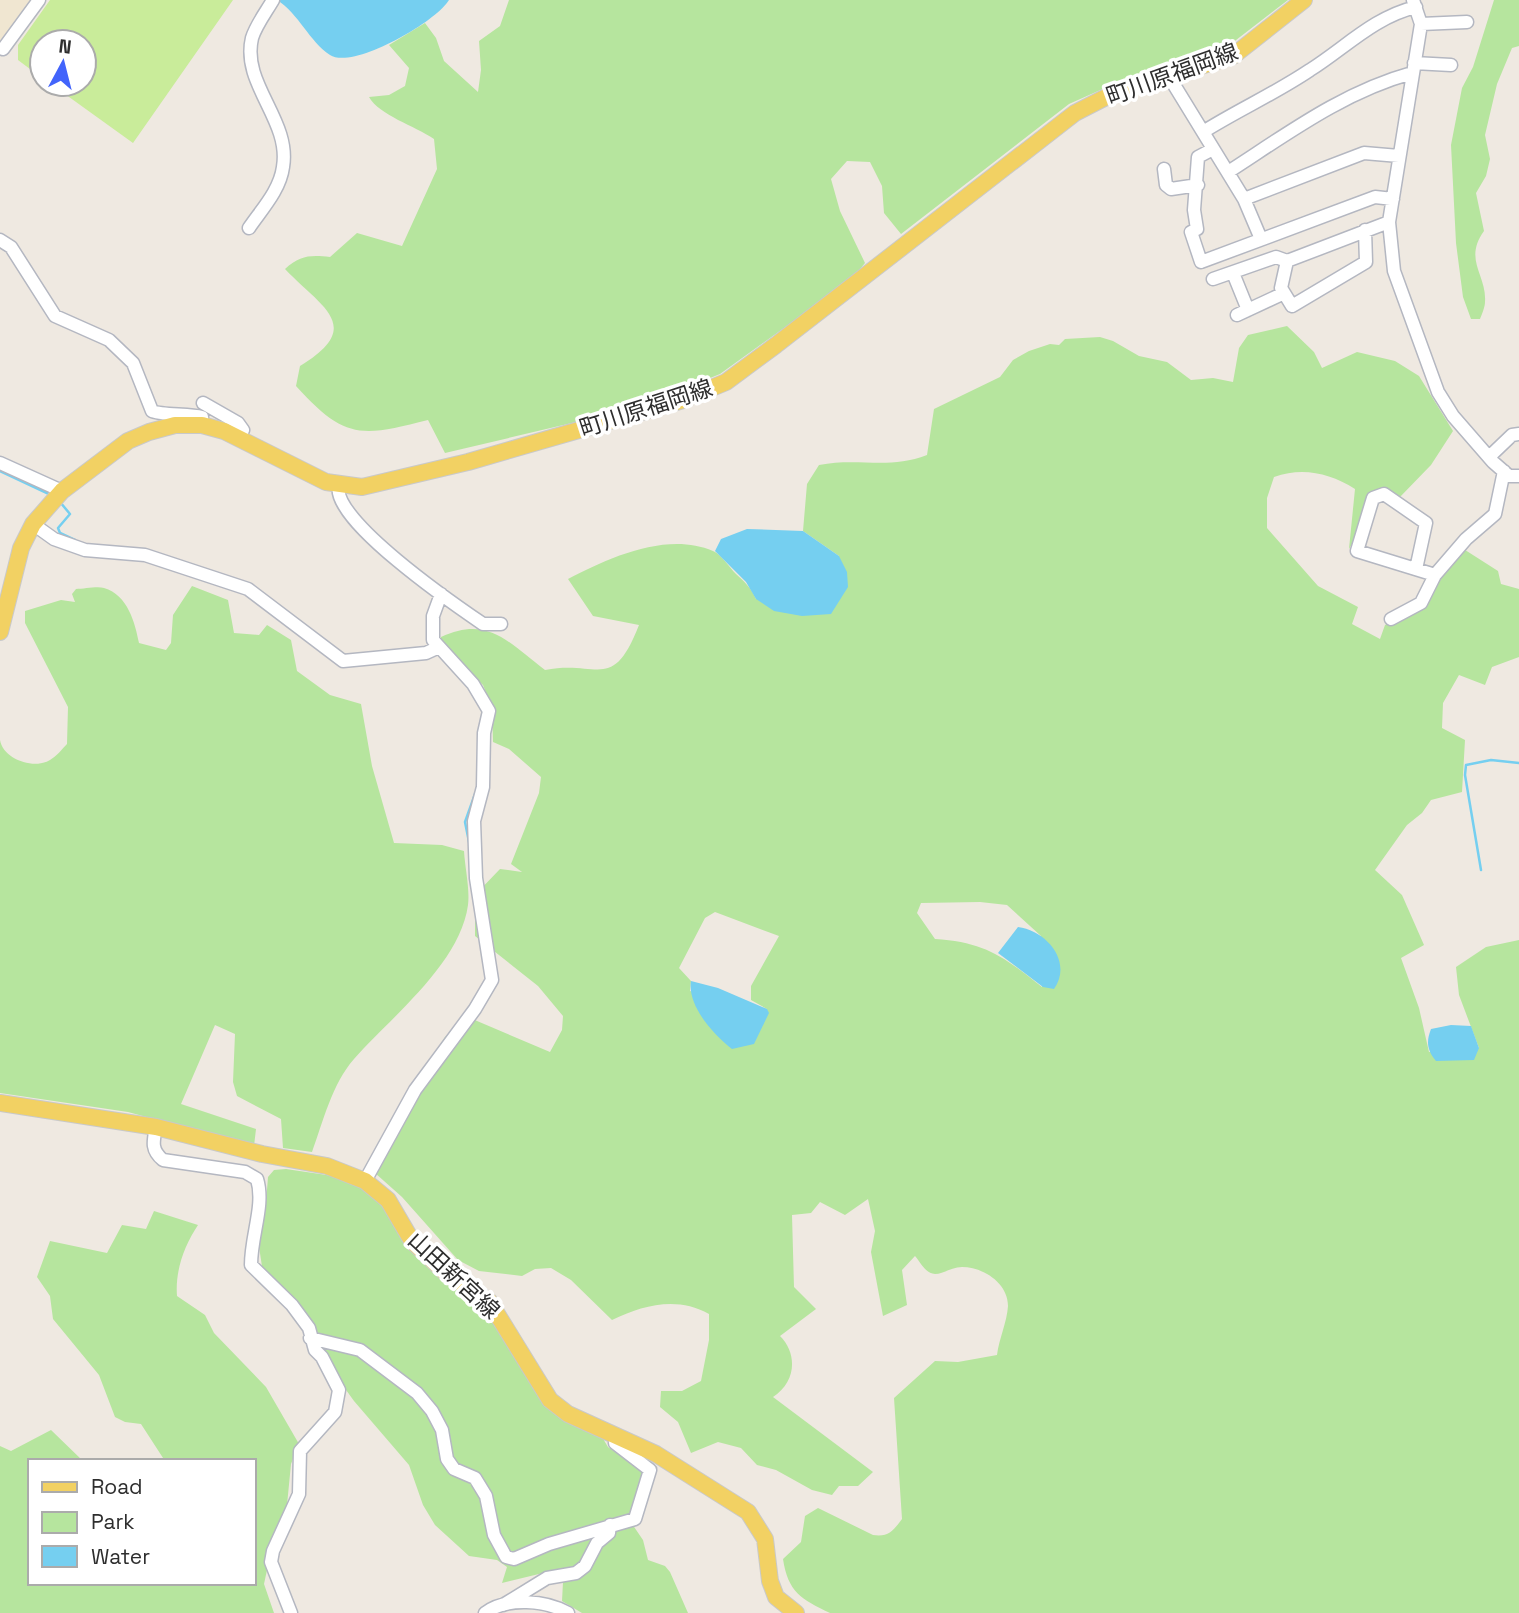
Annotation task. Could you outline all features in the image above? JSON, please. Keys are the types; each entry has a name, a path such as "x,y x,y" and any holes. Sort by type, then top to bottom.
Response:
{"main road":[{"name":"町川原福岡線","path":"0,632 22,548 33,524 62,491 128,441 156,430 202,421 300,471 339,486 380,484 468,462 684,400 726,382 1076,113 1114,93 1168,75 1203,68 1233,56 1304,0"},
{"name":"山田新宮線","path":"0,1103 156,1127 262,1154 327,1166 365,1181 388,1200 412,1241 446,1273 489,1301 550,1399 568,1414 656,1454 748,1512 765,1539 770,1581 776,1597 796,1613"}],"street":[{"path":"3,50 38,0"},
{"path":"249,228 279,182 285,155 280,130 253,72 250,58 252,37 272,0"},
{"path":"1203,132 1312,70 1377,23 1414,4 1421,24 1389,222 1400,292 1438,392 1489,457 1509,476 1519,476"},
{"path":"1421,24 1467,22"},
{"path":"1227,172 1346,97 1413,68 1451,65"},
{"path":"1168,75 1244,198 1261,240"},
{"path":"1213,149 1198,157 1198,185 1194,210 1197,229 1191,232 1201,262 1376,197 1393,199"},
{"path":"1244,198 1364,153 1399,156"},
{"path":"1164,169 1166,185 1171,189 1198,185"},
{"path":"1213,279 1276,257 1287,261 1389,222"},
{"path":"1287,261 1282,294 1292,306 1366,262 1365,230"},
{"path":"0,240 11,247 55,316 109,340 133,363 142,382 144,396 156,413 156,430"},
{"path":"1233,273 1242,313 1282,294"},
{"path":"203,403 238,423 243,430 238,439"},
{"path":"156,413 177,412 202,421 219,412"},
{"path":"1489,457 1512,435 1519,434"},
{"path":"0,463 62,491"},
{"path":"1391,619 1421,603 1435,575 1466,539 1495,514 1504,471"},
{"path":"339,486 337,492 342,503 385,552 483,624 501,624"},
{"path":"1416,569 1426,523 1384,494 1377,495 1357,551 1435,575"},
{"path":"33,524 54,539 85,550 145,555 248,589 343,662 426,653 438,648"},
{"path":"365,1181 415,1090 475,1009 492,980 476,878 474,821 483,787 484,733 489,711 486,702 455,661 438,648 432,624 441,594"},
{"path":"156,1127 152,1144 156,1154 163,1160 245,1172 257,1179 261,1193 251,1239 251,1265 292,1305 309,1328 310,1338 339,1390 335,1412 300,1451 299,1494 273,1551 271,1562 291,1613"},
{"path":"310,1338 360,1350 417,1393 442,1430 447,1459 454,1469 474,1478 486,1496 494,1535 506,1558 514,1559 549,1544 635,1519 650,1470 615,1443 616,1436"},
{"path":"485,1613 547,1578 576,1573 585,1566 597,1543 609,1533 610,1525"},
{"path":"503,1605 541,1603 568,1613"}],"shaded area":[{"path":"0,0 33,0 0,47"}],"green space":[{"path":"50,0 233,0 133,143 70,98 98,98 98,28 30,28"},
{"path":"509,0 1288,0 1227,47 1186,63 1125,79 1069,104 901,234 884,213 882,186 870,162 847,161 831,179 840,211 865,263 852,279 720,374 661,398 593,418 445,453 428,420 386,429 355,430 328,416 296,386 300,366 320,352 331,339 334,328 331,317 323,306 285,269 306,257 330,257 357,233 402,246 437,169 434,139 389,115 369,97 389,95 405,86 409,68 389,45 425,23 436,38 444,61 478,92 481,70 479,41 500,26"},
{"path":"1494,0 1519,0 1519,46 1512,48 1497,84 1485,135 1490,159 1486,176 1476,193 1484,231 1478,241 1476,259 1485,292 1485,304 1480,319 1471,319 1463,297 1456,243 1451,145 1462,88 1473,67"},
{"path":"28,31 28,68 18,60 18,45"},
{"path":"1287,326 1314,352 1322,368 1357,352 1395,361 1419,376 1453,431 1431,465 1399,498 1382,491 1349,549 1355,489 1316,473 1295,472 1274,477 1267,498 1267,528 1318,586 1358,607 1352,624 1380,639 1385,625 1405,615 1421,599 1423,583 1444,555 1462,548 1498,571 1501,584 1519,589 1519,657 1492,667 1485,685 1459,675 1443,703 1442,728 1465,740 1462,792 1431,800 1422,813 1407,825 1375,870 1402,895 1424,945 1401,958 1419,1008 1429,1052 1479,1048 1459,995 1456,967 1486,947 1519,940 1519,1613 830,1613 798,1593 792,1587 785,1570 783,1559 801,1542 805,1516 818,1508 873,1535 887,1534 896,1527 902,1519 894,1398 935,1361 958,1362 997,1355 1008,1306 1004,1290 986,1273 970,1268 932,1273 926,1270 915,1256 902,1270 907,1305 883,1316 871,1252 875,1231 868,1199 845,1215 820,1202 811,1213 792,1215 794,1287 816,1309 780,1336 790,1351 792,1368 786,1384 773,1397 873,1472 858,1486 839,1486 832,1495 812,1490 776,1470 757,1465 741,1448 718,1442 691,1453 678,1422 660,1407 661,1391 682,1391 701,1381 709,1340 709,1314 697,1308 672,1304 636,1310 612,1320 571,1280 551,1268 535,1269 522,1276 479,1271 458,1260 402,1197 366,1165 445,1037 470,1018 550,1052 562,1030 563,1016 538,986 475,936 475,895 500,869 522,872 511,864 539,793 541,777 509,749 493,742 492,708 483,685 440,647 441,637 457,631 485,630 508,641 545,670 611,667 620,660 639,625 593,616 568,579 619,556 677,544 695,546 719,555 748,585 756,599 839,556 803,531 807,484 819,465 899,462 927,455 934,409 1000,377 1013,360 1029,351 1050,344 1059,345 1065,339 1100,337 1139,356 1167,362 1191,380 1213,378 1233,382 1239,348 1248,335","holes":["980,902 1007,905 1041,936 1042,987 993,953 967,944 935,939 917,913 921,903","715,912 779,936 751,986 751,1000 767,1009 690,991 691,981 679,968 705,918"]},
{"path":"192,586 228,600 234,633 259,635 267,625 291,640 297,671 330,695 361,704 372,766 394,843 442,845 464,851 468,905 452,948 422,988 346,1069 329,1104 312,1152 283,1148 281,1119 237,1096 233,1082 235,1034 215,1025 181,1104 256,1129 254,1146 128,1112 0,1093 0,740 2,747 13,757 36,764 50,760 67,744 68,707 25,623 25,611 61,600 75,602 72,594 76,589 104,588 125,603 139,643 166,650 171,643 173,615"},
{"path":"286,1169 340,1177 369,1191 385,1210 479,1300 544,1405 570,1424 602,1437 608,1447 643,1472 628,1518 643,1540 648,1560 665,1566 670,1572 688,1613 582,1613 562,1601 563,1582 543,1573 502,1583 507,1567 497,1560 469,1556 435,1525 423,1505 409,1465 354,1401 336,1376 322,1344 263,1273 258,1240 265,1215 268,1177 274,1170"},
{"path":"154,1211 198,1225 182,1259 177,1277 177,1296 205,1315 214,1333 266,1387 299,1444 291,1464 287,1505 275,1533 264,1584 274,1613 0,1613 0,1446 11,1451 51,1430 81,1459 28,1459 28,1585 256,1585 256,1459 164,1459 141,1424 125,1422 115,1417 99,1375 53,1319 50,1296 37,1277 50,1241 107,1253 122,1225 146,1229"}],"water":[{"path":"277,0 449,0 412,31 374,50 341,58 330,55 323,49"},
{"path":"747,529 803,531 839,556 847,572 848,587 831,614 802,616 774,611 756,599 746,582 715,551 721,539"},
{"path":"1018,927 1039,935 1054,949 1060,968 1054,989 1043,987 998,953"},
{"path":"691,981 718,988 767,1009 769,1013 754,1044 732,1049 717,1036 697,1010"},
{"path":"1451,1025 1471,1026 1479,1048 1474,1060 1436,1061 1433,1057 1428,1046 1431,1029"}],"waterway":[{"path":"0,471 49,494"},
{"path":"60,502 70,514 58,528 60,533 75,540"},
{"path":"1481,870 1465,775 1466,765 1491,760 1519,763"},
{"path":"469,842 465,822 475,794"}]}
